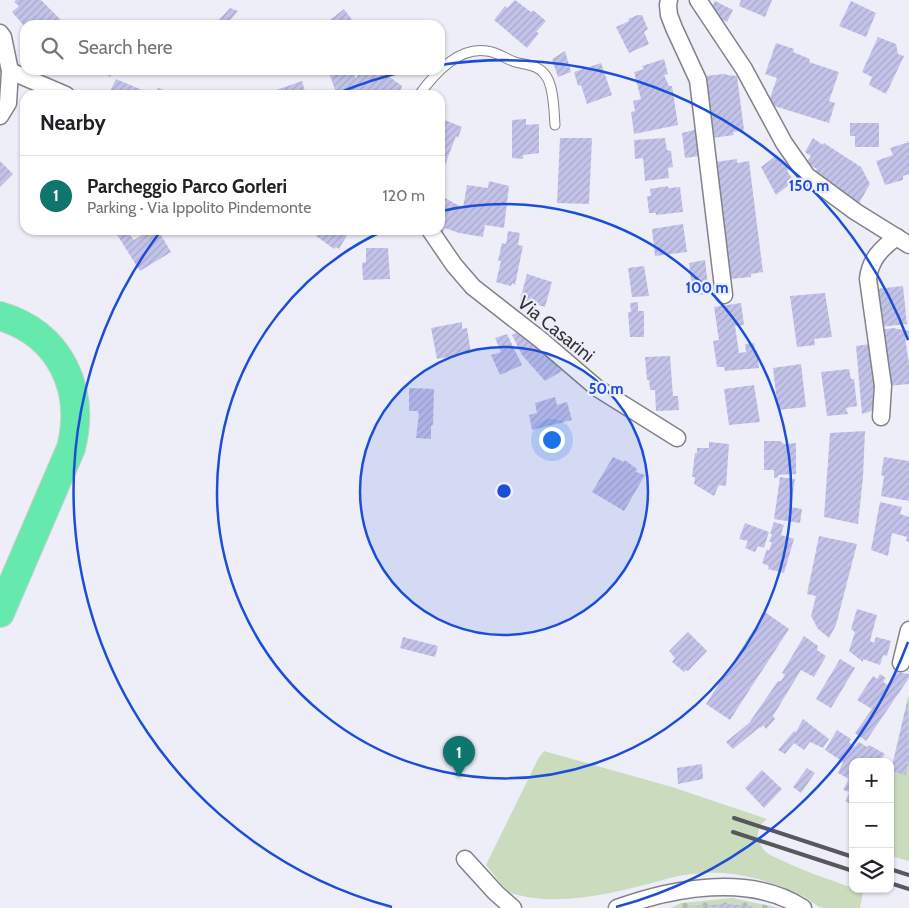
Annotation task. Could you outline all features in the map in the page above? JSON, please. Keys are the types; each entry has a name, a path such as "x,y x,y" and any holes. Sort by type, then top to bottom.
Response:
{"highway":[{"path":"0,316 32,331 45,342 58,358 73,386 76,430 72,448 0,613"}],"street":[{"path":"669,0 669,15 679,42 698,80 724,295"},
{"path":"698,0 700,6 744,69 784,143 807,176 856,212 903,241"},
{"path":"0,33 3,37 10,72 8,103 0,116"},
{"path":"10,72 54,90"},
{"name":"Via Casarini","path":"433,235 454,265 473,287 541,340 598,388 677,438"},
{"path":"881,417 882,386 868,279 870,267 878,252 903,241"},
{"path":"901,662 909,630"},
{"path":"466,859 496,894 513,908"},
{"path":"617,908 646,898 683,890 715,887 745,888 771,894 803,908"}],"lane":[{"path":"445,65 453,59 473,51 489,51 515,62 533,65 546,76 552,92 555,125"},
{"path":"423,90 436,75"}],"green space":[{"path":"909,694 909,861 894,857 894,758"},
{"path":"544,751 672,787 767,819 760,826 758,834 760,844 766,852 816,875 849,887 849,893 863,893 860,908 822,908 803,896 774,884 754,878 723,873 685,875 626,890 567,899 529,897 511,893 486,865 538,759"},
{"path":"732,898 780,908 671,908 681,903"}],"building":[{"path":"16,0 41,0 61,20 20,21 12,12 19,6 14,2"},
{"path":"515,0 531,12 533,10 546,21 536,32 539,33 527,48 494,20 505,6 507,8"},
{"path":"741,0 772,0 765,17 739,6"},
{"path":"715,1 733,10 727,22 714,16 709,11"},
{"path":"851,1 876,13 866,37 839,26"},
{"path":"230,8 238,11 230,20 219,20"},
{"path":"344,9 352,20 330,20"},
{"path":"638,15 642,15 648,29 644,32 649,44 629,53 616,27"},
{"path":"878,37 896,44 898,54 904,56 886,94 869,85 872,77 862,72"},
{"path":"776,43 794,49 793,52 810,59 809,62 839,72 829,101 835,103 829,123 768,104 777,78 765,74"},
{"path":"565,51 571,72 558,77 552,59"},
{"path":"664,59 668,74 664,75 669,86 672,86 678,125 634,134 631,112 635,111 633,101 641,99 634,72 644,69 642,66"},
{"path":"601,63 612,95 587,104 581,85 578,86 574,72"},
{"path":"726,74 737,76 744,130 733,132 734,135 713,138 705,76"},
{"path":"330,75 355,75 356,79 358,75 387,75 402,86 401,90 335,90"},
{"path":"116,79 142,90 110,90"},
{"path":"302,81 305,90 276,90"},
{"path":"526,119 526,125 539,124 539,153 523,155 523,159 512,158 512,120"},
{"path":"445,120 462,127 458,138 456,136 445,165"},
{"path":"850,123 879,123 879,147 855,147 855,136 850,136"},
{"path":"698,129 699,156 685,158 682,133"},
{"path":"560,138 592,138 589,204 557,203"},
{"path":"665,138 667,150 671,151 673,167 668,168 669,178 645,181 643,158 635,159 634,140"},
{"path":"813,138 861,167 870,184 859,203 813,174 817,169 806,163 811,156 805,152"},
{"path":"909,142 909,174 903,176 903,180 885,185 876,161 893,155 890,148"},
{"path":"777,155 789,169 787,171 794,181 776,195 761,167"},
{"path":"737,159 737,163 749,161 763,272 751,274 751,277 729,279 715,162"},
{"path":"0,161 13,174 0,187"},
{"path":"489,181 509,186 504,228 485,225 483,237 459,233 445,228 445,198 463,208 467,185 488,188"},
{"path":"668,186 668,188 680,187 683,212 656,215 656,213 649,213 647,196 651,196 650,189"},
{"path":"683,224 687,252 655,256 652,229"},
{"path":"508,231 520,233 518,245 523,246 515,285 512,283 511,286 496,282 501,261 498,261 502,243 506,244"},
{"path":"117,235 130,235 134,240 142,235 161,235 171,252 140,271"},
{"path":"347,235 339,249 336,247 334,249 316,236"},
{"path":"366,248 388,248 390,279 363,280 362,263 366,262"},
{"path":"705,260 709,294 695,295 689,263"},
{"path":"644,266 649,296 632,297 628,268"},
{"path":"527,274 552,282 545,307 520,300"},
{"path":"903,286 907,324 880,327 876,289"},
{"path":"825,293 832,337 814,339 815,345 797,347 790,296"},
{"path":"638,302 638,311 644,311 644,337 630,337 628,312 631,312 630,303"},
{"path":"741,303 744,325 735,326 739,353 746,352 745,344 754,343 755,350 757,350 759,368 725,371 724,367 717,367 713,341 719,340 714,307"},
{"path":"462,322 462,329 467,328 471,353 437,359 431,328"},
{"path":"893,328 909,331 909,338 905,337 909,364 909,384 888,386 881,330"},
{"path":"522,330 562,371 545,381 522,355 512,335"},
{"path":"507,334 522,365 500,375 491,355 501,352 495,338"},
{"path":"870,344 878,406 862,414 856,346"},
{"path":"670,356 673,396 678,396 679,410 656,411 655,390 650,390 645,357"},
{"path":"801,364 806,407 778,410 773,368"},
{"path":"849,369 851,379 854,379 857,406 846,408 848,414 827,416 821,372"},
{"path":"754,385 760,422 729,425 724,389"},
{"path":"409,388 434,389 431,439 416,438 419,413 417,413 418,411 409,411"},
{"path":"555,397 557,405 567,402 572,420 532,430 529,415 537,413 535,403"},
{"path":"865,431 858,524 824,517 830,433"},
{"path":"764,441 780,441 784,444 796,443 796,474 778,475 778,477 774,478 774,470 764,470"},
{"path":"709,442 729,444 726,486 719,485 714,496 694,484 695,477 692,477 697,448 709,448"},
{"path":"613,457 624,462 625,460 637,469 636,472 645,475 624,511 592,492"},
{"path":"884,457 909,461 909,501 881,496 884,476 881,475"},
{"path":"780,477 795,479 791,507 802,509 800,523 774,519"},
{"path":"880,502 902,507 900,514 909,517 909,542 906,541 907,537 892,533 888,556 871,550"},
{"path":"774,522 784,525 781,535 794,539 784,573 768,569 769,566 762,563 767,549 769,551 772,542 769,542"},
{"path":"745,523 769,532 764,548 758,546 755,552 745,548 748,541 739,539"},
{"path":"819,536 857,544 836,625 829,638 818,629 811,616 816,596 807,594"},
{"path":"857,609 877,615 870,641 874,643 876,637 891,641 887,656 883,655 880,665 863,659 863,662 849,651 855,632 851,629"},
{"path":"765,612 789,629 730,720 706,704"},
{"path":"688,632 707,651 688,671 684,672 672,662 675,658 669,651"},
{"path":"804,636 818,646 817,650 826,656 814,677 801,670 773,716 775,719 766,729 763,725 733,749 726,742 749,723 778,681 781,681 785,675 782,673"},
{"path":"403,637 438,646 435,657 400,648"},
{"path":"840,659 855,668 831,708 816,699"},
{"path":"896,672 909,674 909,678 866,741 855,733 872,709 857,700 873,676 877,679 880,674 886,678 883,682 888,685"},
{"path":"908,698 909,760 906,775 894,772 894,758"},
{"path":"803,719 829,739 823,748 810,742 804,750 794,743 785,754 778,750 794,731 796,732"},
{"path":"837,730 851,739 849,742 854,747 859,742 885,754 882,758 849,758 849,779 838,773 843,762 825,750"},
{"path":"702,764 703,779 678,784 677,768"},
{"path":"807,768 815,773 801,793 793,787"},
{"path":"762,770 782,789 764,808 745,788"},
{"path":"849,779 849,792 843,790"},
{"path":"849,794 849,803 845,801"},
{"path":"725,904 755,908 685,907"}],"railway":[{"path":"734,818 849,856"},
{"path":"733,832 849,870"},
{"path":"894,870 909,875"},
{"path":"894,884 909,889"}],"place":[{"name":"Parcheggio Parco Gorleri","path":"459,777"}]}
